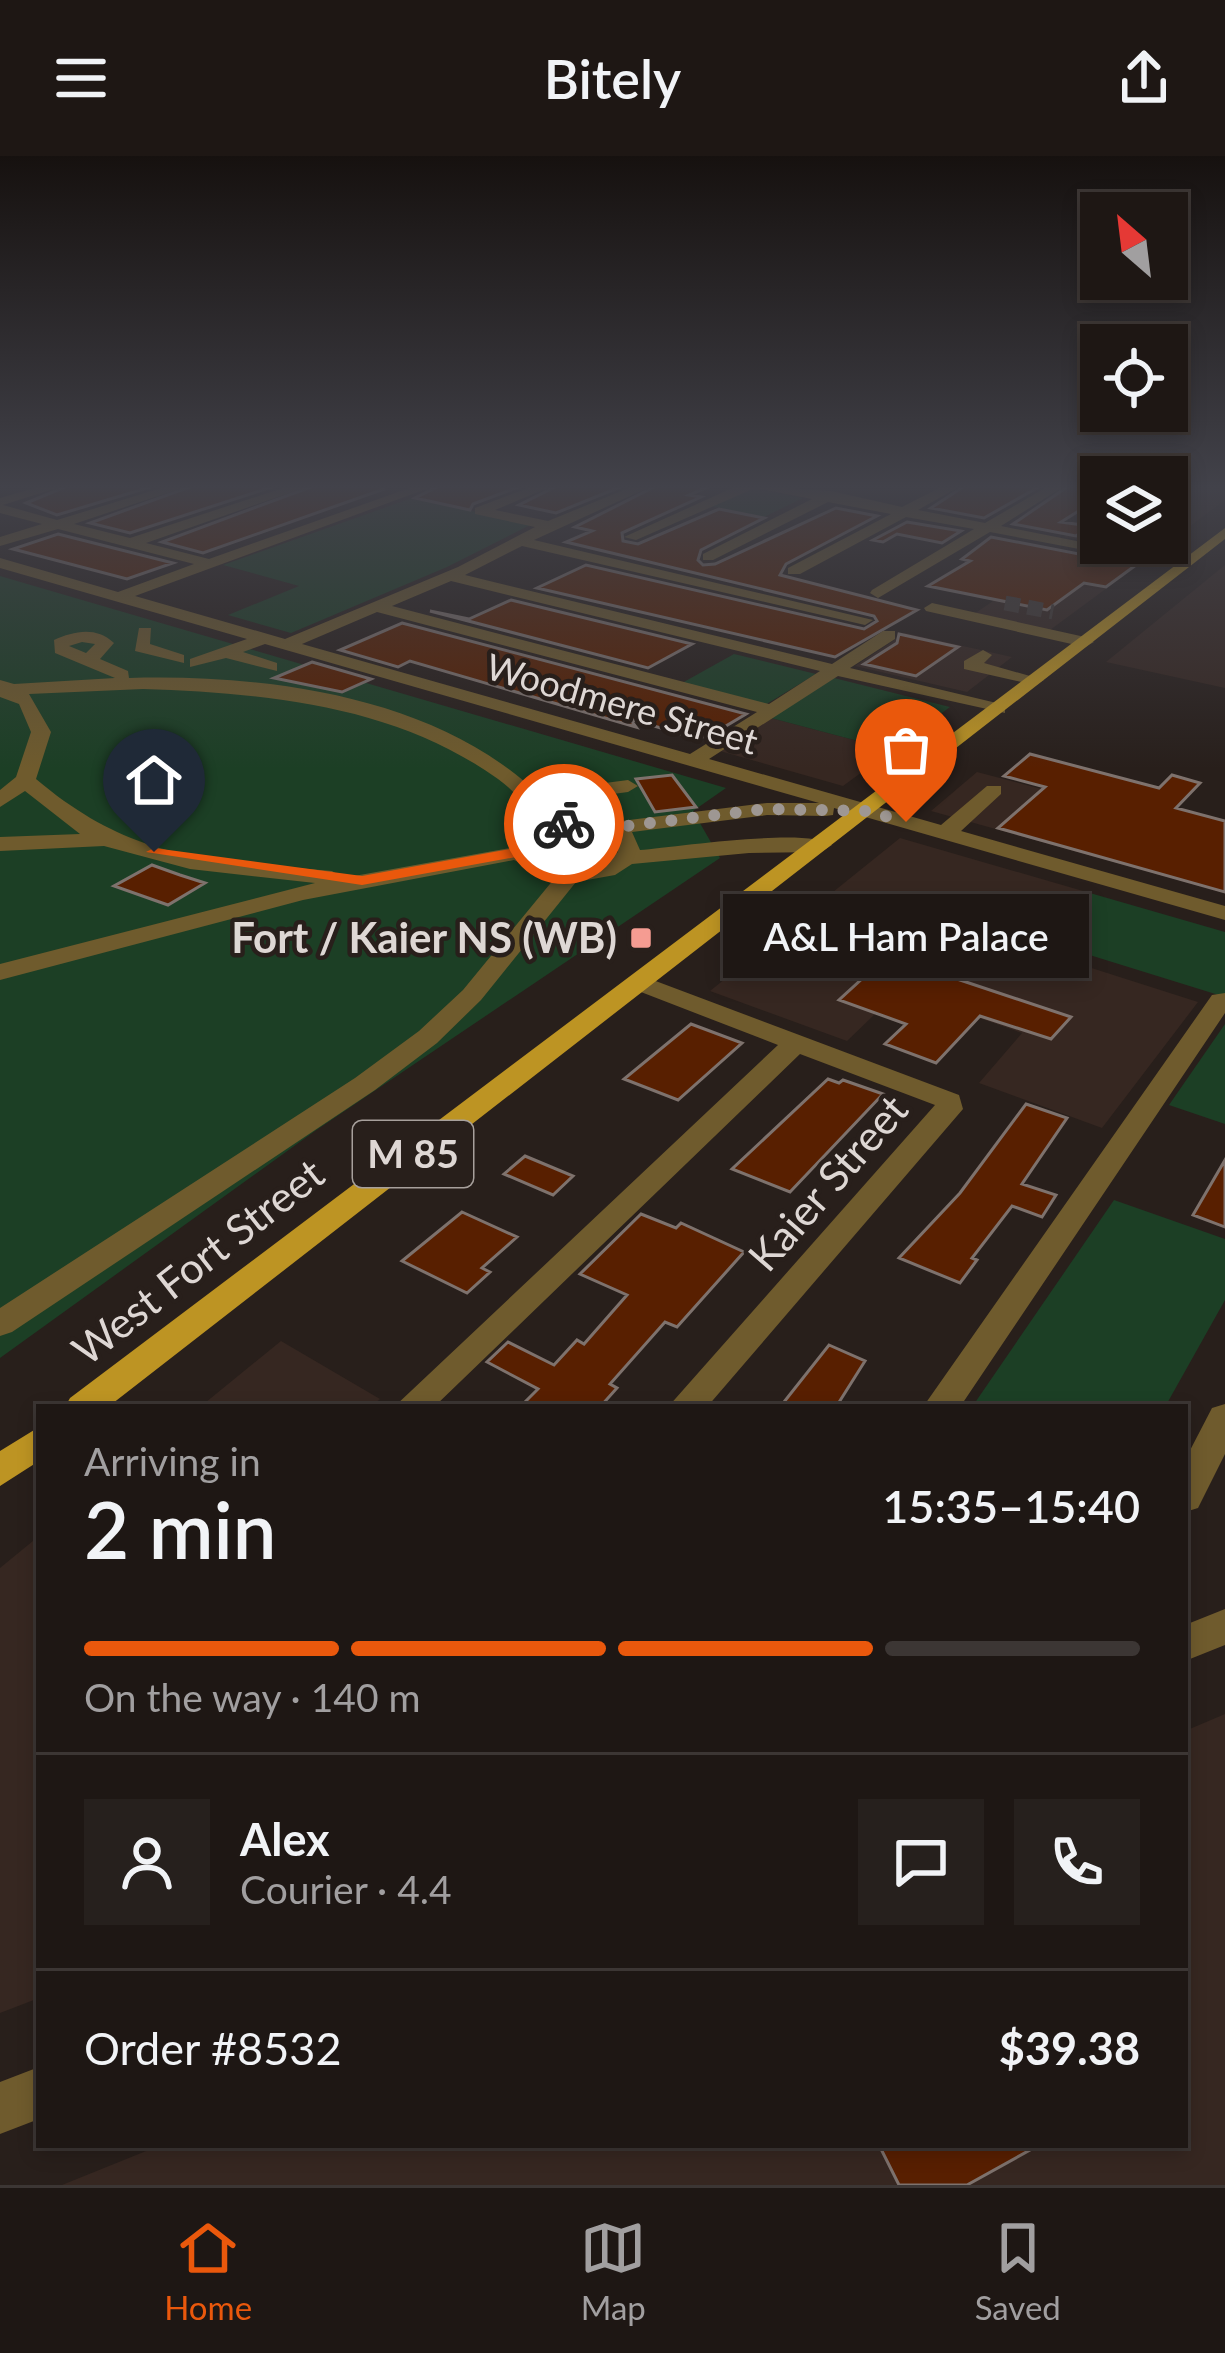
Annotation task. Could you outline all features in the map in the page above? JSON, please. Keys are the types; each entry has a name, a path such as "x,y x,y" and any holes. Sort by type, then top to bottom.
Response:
{"main road":[{"name":"West Fort Street","path":"87,1404 1164,580"},
{"path":"0,1471 36,1443"}],"street":[{"name":"Woodmere Street","path":"58,580 1225,913"},
{"path":"118,597 166,580"},
{"path":"285,645 440,580"},
{"path":"464,580 998,709"},
{"path":"688,580 865,620"},
{"path":"841,614 900,580"},
{"path":"375,607 772,710"},
{"path":"932,608 1085,641"},
{"path":"145,632 141,647 203,669 204,682"},
{"path":"693,761 890,635"},
{"path":"118,678 152,662 187,661 263,639"},
{"path":"225,652 271,667"},
{"path":"930,693 976,660 1035,680"},
{"path":"89,661 118,678"},
{"path":"4,689 118,678 204,682 301,697 438,734 536,798 558,825"},
{"path":"0,801 25,780 41,732 26,701 4,689"},
{"path":"25,780 64,813 108,839"},
{"path":"536,798 628,786"},
{"path":"945,833 994,790"},
{"path":"522,852 526,839 558,825 609,828 766,809 867,811"},
{"path":"609,828 631,845 627,858"},
{"path":"0,844 108,839 202,862 362,881"},
{"path":"522,852 542,869 570,874 612,868 627,858 749,846 821,845"},
{"path":"0,972 362,881 522,852"},
{"path":"0,1324 346,1097 428,1037 472,995 570,874"},
{"name":"Kaier Street","path":"637,982 940,1095 949,1101 950,1109 689,1404"},
{"path":"943,1404 1208,1019 1225,1001"},
{"path":"415,1404 796,1042"},
{"path":"1188,1491 1225,1418"},
{"path":"1188,1642 1225,1627"},
{"path":"0,2108 36,2094"}],"shaded area":[{"path":"1024,580 1067,580 1107,588 1050,630 974,614"},
{"path":"1207,580 1225,580 1225,688 1106,662"},
{"path":"905,633 1012,657 967,692 855,666"},
{"path":"771,718 892,750 843,786 720,751"},
{"path":"977,772 1225,837 1225,893 931,811"},
{"path":"900,838 1083,891 1032,949 1198,1002 1102,1128 979,1083 1022,1033 900,990 847,1041 710,991"},
{"path":"281,1341 380,1399 374,1404 204,1404"},
{"path":"36,1538 36,1999 0,2013 0,1568"},
{"path":"1225,1714 1225,2185 62,2185 154,2148 1188,2148 1188,1730"}],"green space":[{"path":"0,580 726,788 693,811 720,858 315,1131 0,1358"},
{"path":"276,580 417,580 291,633 228,615 299,586"},
{"path":"734,654 816,674 765,705 682,683"},
{"path":"834,678 950,707 892,750 771,718"},
{"path":"1083,891 1225,932 1225,997 1038,939"},
{"path":"1225,1024 1225,1124 1169,1105"},
{"path":"1114,1200 1225,1239 1225,1300 1167,1404 974,1404"}],"building":[{"path":"555,580 650,580 864,629 877,621 874,616 723,580 798,580 917,610 835,657 537,588"},
{"path":"939,580 1116,580 1106,587 1084,583 1047,610 928,586"},
{"path":"511,600 692,644 648,668 430,611 469,619"},
{"path":"402,623 746,714 709,736 695,738 630,719 636,727 410,661 398,667 340,650"},
{"path":"899,634 958,647 916,676 864,664 897,643"},
{"path":"312,662 371,679 342,692 274,678"},
{"path":"1030,754 1159,788 1172,775 1200,783 1176,808 1225,821 1225,892 998,828 1045,787 1004,776"},
{"path":"672,775 696,807 655,812 636,779"},
{"path":"152,865 205,883 168,905 114,886"},
{"path":"887,956 1071,1017 1051,1039 980,1016 936,1063 885,1044 906,1024 839,1000"},
{"path":"691,1024 742,1043 678,1100 624,1079"},
{"path":"828,1079 883,1094 790,1192 732,1169"},
{"path":"1026,1104 1067,1118 1022,1184 1056,1195 1042,1217 1012,1206 972,1258 977,1260 960,1283 899,1258 960,1193"},
{"path":"525,1156 573,1176 553,1195 504,1174"},
{"path":"1225,1160 1225,1227 1193,1215"},
{"path":"462,1212 517,1237 482,1268 490,1272 467,1293 402,1261"},
{"path":"641,1214 676,1228 681,1223 744,1252 677,1327 665,1322 610,1384 617,1388 603,1404 523,1404 538,1389 487,1362 508,1342 554,1365 577,1340 584,1344 627,1295 580,1274"},
{"path":"829,1345 865,1361 838,1404 782,1404"},
{"path":"880,2148 1034,2148 967,2185 899,2185"}],"tunnel":[{"path":"1005,603 1053,612"}],"way so far":[{"path":"564,824 609,828 766,809 867,811 906,822"}],"place":[{"name":"A&L Ham Palace","path":"906,822"},
{"name":"Fort / Kaier NS (WB)","path":"641,938"}],"route":[{"path":"154,852 362,881 522,852 526,839 536,832 564,824"}]}
